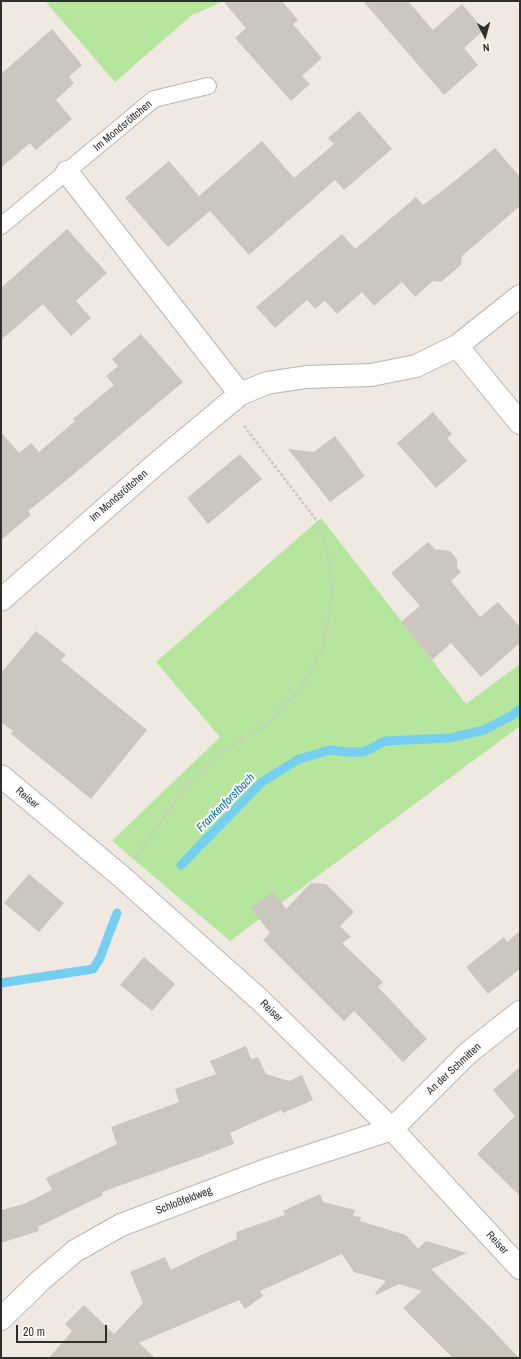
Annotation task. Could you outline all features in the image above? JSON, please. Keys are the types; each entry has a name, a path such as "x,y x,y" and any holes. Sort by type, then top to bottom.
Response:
{"street":[{"path":"67,172 240,394"},
{"name":"Im Mondsröttchen","path":"1,600 144,474 240,394 267,383 306,377 371,375 416,366 457,346 520,296"},
{"path":"457,346 520,424"},
{"name":"Reiser","path":"1,776 122,877 260,1000 392,1129 520,1268"},
{"name":"An der Schmitten","path":"392,1129 468,1053 520,1012"},
{"name":"Schloßfeldweg","path":"1,1319 40,1281 75,1251 121,1225 266,1170 392,1129"}],"lane":[{"name":"Im Mondsröttchen","path":"1,226 154,99 208,86"}],"path":[{"path":"122,877 185,787 220,753 269,723 301,688 323,649 332,595 329,558 317,521 244,427 240,394"}],"green space":[{"path":"45,1 224,1 192,15 115,82"},
{"path":"321,518 466,704 520,664 520,726 230,941 112,841 220,737 156,662"}],"building":[{"path":"223,1 282,1 298,20 293,24 322,58 302,76 310,84 291,101 235,38 246,28"},
{"path":"363,1 408,1 433,30 462,4 484,30 464,48 478,65 444,95"},
{"path":"52,29 82,65 69,77 74,83 56,100 72,119 36,150 30,143 1,168 1,74"},
{"path":"359,111 392,149 344,190 335,180 249,255 210,211 168,247 125,198 169,161 199,196 262,141 294,178 334,144 328,138"},
{"path":"495,148 520,177 520,206 462,256 461,265 441,282 433,281 415,297 402,282 374,306 362,292 337,314 325,301 315,309 307,300 275,328 256,307 342,234 355,249 416,197 423,205"},
{"path":"67,229 107,273 76,301 91,318 71,336 43,304 1,340 1,288"},
{"path":"141,334 183,382 28,511 31,515 1,540 1,432 19,453 31,443 39,452 75,421 73,419 114,385 106,376 118,366 112,359"},
{"path":"433,412 452,434 447,438 467,461 436,488 397,443"},
{"path":"335,436 365,476 330,502 288,449 314,452"},
{"path":"240,454 262,479 208,524 187,498"},
{"path":"428,542 435,549 450,551 457,559 457,567 461,572 451,581 480,617 498,602 520,627 520,643 481,677 451,643 432,660 401,622 420,606 391,573"},
{"path":"36,631 66,655 61,660 147,730 91,799 11,734 13,731 1,722 1,673"},
{"path":"29,874 64,903 39,932 4,903"},
{"path":"311,883 326,884 354,912 340,926 351,937 342,943 383,982 378,987 427,1039 403,1062 354,1011 344,1021 263,940 270,933 251,908 273,892 286,909"},
{"path":"520,931 520,969 488,994 466,967 504,937 507,942"},
{"path":"144,957 175,984 152,1011 120,985"},
{"path":"246,1046 251,1059 258,1057 266,1074 289,1081 302,1075 313,1100 283,1113 281,1110 230,1133 234,1144 102,1192 103,1195 38,1227 39,1231 1,1243 1,1210 24,1204 52,1190 46,1178 117,1144 111,1127 179,1102 175,1089 216,1074 210,1061"},
{"path":"520,1067 520,1196 477,1154 515,1116 493,1090"},
{"path":"320,1194 323,1202 355,1210 353,1216 361,1217 360,1221 406,1235 418,1249 426,1241 467,1253 431,1269 519,1358 453,1358 403,1308 422,1291 399,1284 376,1295 375,1293 386,1281 354,1272 342,1254 260,1291 263,1296 245,1309 239,1300 139,1343 155,1358 49,1358 72,1331 65,1324 84,1305 114,1334 143,1303 130,1272 165,1257 171,1270 237,1239 236,1232 285,1215 283,1211"}],"waterway":[{"name":"Frankenforstbach","path":"181,865 262,782 299,759 330,750 364,752 385,741 450,738 484,730 513,715 520,709"},
{"name":"Frankenforstbach","path":"1,983 93,969 100,958 117,913"}]}
